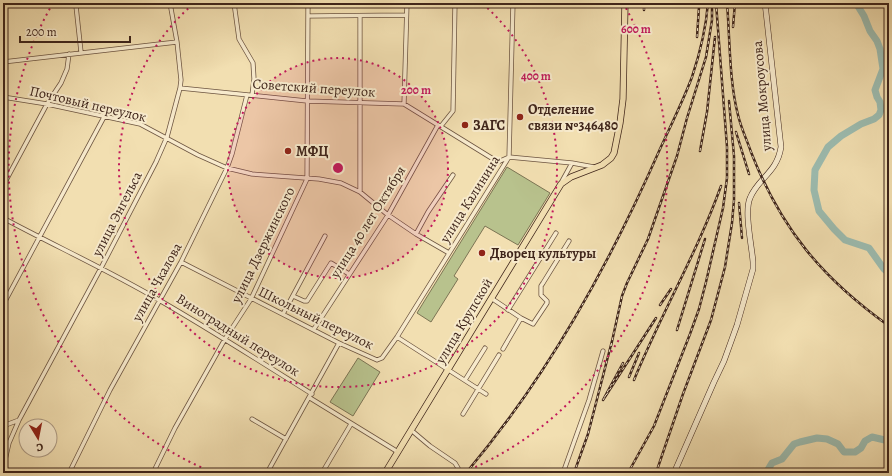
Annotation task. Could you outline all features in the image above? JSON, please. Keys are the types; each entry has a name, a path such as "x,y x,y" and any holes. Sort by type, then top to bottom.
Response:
{"main road":[{"name":"улица Крупской","path":"386,473 561,184 571,177 596,168 607,162 614,153 620,123 624,84 625,3"}],"street":[{"path":"81,52 76,6 84,3"},
{"name":"улица Энгельса","path":"20,418 101,268 156,162 167,137 181,80 177,42 170,3"},
{"path":"234,3 239,39 253,63 254,79 252,95"},
{"name":"улица Дзержинского","path":"153,473 175,428 225,339 251,299 307,179 308,3"},
{"path":"407,3 404,104 498,162 509,157 572,163 596,168"},
{"name":"улица 40 лет Октября","path":"314,330 388,215 440,125 453,111 455,3"},
{"name":"улица Калинина","path":"377,360 382,358 397,337 509,157 513,3"},
{"name":"улица Мокроусова","path":"674,473 724,361 737,326 753,269 748,215 750,199 753,192 771,171 780,154 781,147 765,3"},
{"path":"308,16 406,15"},
{"path":"360,16 360,192"},
{"path":"3,62 177,42"},
{"path":"3,186 47,104 61,83 67,69 69,54"},
{"name":"Советский переулок","path":"180,88 307,101 404,104"},
{"name":"улица Чкалова","path":"68,473 110,390 181,262 227,168 247,95"},
{"name":"Почтовый переулок","path":"3,97 47,104 140,124 167,137 198,155 227,168 252,174 341,183 360,192 388,215 416,234 449,253"},
{"path":"3,306 104,117"},
{"path":"561,184 572,163"},
{"path":"416,234 428,212 453,175"},
{"name":"Виноградный переулок","path":"3,218 101,268 159,300 225,339 312,394"},
{"path":"508,310 556,233"},
{"path":"283,314 325,236"},
{"path":"491,298 508,310 533,324 547,303 541,295 541,286 569,241"},
{"name":"Школьный переулок","path":"181,262 251,299 339,343 377,360"},
{"path":"293,296 304,302 307,301 331,263 349,274"},
{"path":"503,349 522,318"},
{"path":"397,337 486,394"},
{"path":"267,473 310,398 339,343"},
{"path":"465,380 485,348"},
{"path":"563,473 589,400 603,351"},
{"path":"463,414 499,356"},
{"path":"310,398 398,452"},
{"path":"252,419 286,440"},
{"path":"3,426 18,420"},
{"name":"улица Энгельса","path":"3,470 9,443 18,422"},
{"path":"322,473 352,424"},
{"path":"411,430 430,446 455,463 458,468 454,473"}],"green space":[{"path":"507,167 550,193 518,245 485,226 454,276 458,279 431,322 417,313"},
{"path":"358,358 380,372 353,416 330,402"}],"waterway":[{"path":"856,3 880,49 883,69 875,90 880,102 881,110 879,115 874,119 861,124 841,136 828,147 815,170 814,190 819,211 834,229 845,240 869,248 884,269 889,273"},
{"path":"766,473 772,463 782,459 794,444 800,442 817,438 827,439 838,444 844,452 855,452 861,448 865,441 872,437 889,441"}],"railway":[{"path":"644,3 644,10"},
{"path":"466,473 524,398 550,358 575,318 620,235 677,113 692,77 698,59 706,22 708,3"},
{"path":"628,473 654,426 699,309 723,208 727,178 727,147 716,3"},
{"path":"727,3 731,74 735,102 742,129 763,180 790,228 806,250 843,289 889,326"},
{"path":"733,27 735,3"},
{"path":"697,37 699,7"},
{"path":"611,346 622,296 648,239 677,156 706,57 712,20 712,9"},
{"path":"700,151 707,112 715,37"},
{"path":"656,473 683,394 711,320 725,267 734,200 734,156 729,101"},
{"path":"736,132 749,174"},
{"path":"634,380 701,235 721,186"},
{"path":"739,203 742,238"},
{"path":"677,330 705,239"},
{"path":"660,305 671,289"},
{"path":"623,363 603,400 656,318"},
{"path":"574,473 588,434 612,341"},
{"path":"629,377 639,353"}],"place":[{"name":"Отделение связи №346480","path":"520,117"},
{"name":"ЗАГС","path":"465,125"},
{"name":"МФЦ","path":"288,151"},
{"name":"Дворец культуры","path":"482,253"}]}
